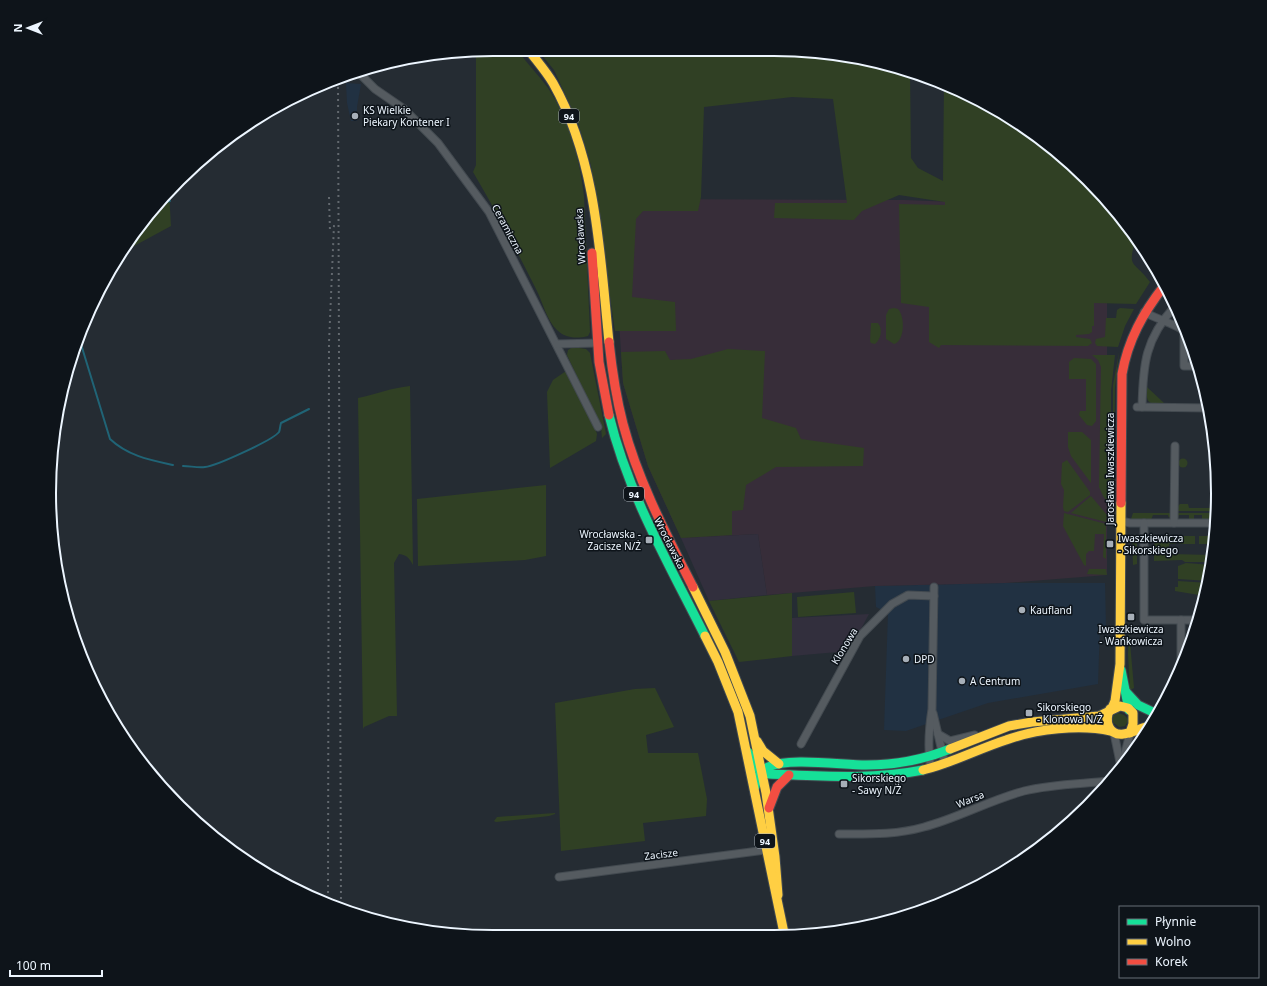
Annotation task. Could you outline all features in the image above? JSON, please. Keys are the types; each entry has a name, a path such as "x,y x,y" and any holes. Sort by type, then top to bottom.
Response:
{"main road":[{"name":"Wrocławska","path":"533,56 547,74 566,107 580,144 592,202 614,382 627,442 648,497 733,668 748,708 762,771 777,869 778,895"},
{"name":"Wrocławska","path":"589,191 598,343 606,406 627,476 638,503 728,685 738,712 748,752 766,850 778,895 783,930"},
{"name":"Jarosława Iwaszkiewicza","path":"1111,709 1115,701 1120,664 1122,374 1131,340 1144,312 1161,290"},
{"name":"Jarosława Iwaszkiewicza","path":"1120,664 1131,712"},
{"path":"1126,692 1138,705 1152,712"},
{"path":"755,787 757,778 762,771 779,764 887,765 942,753 987,734 1029,721 1100,716 1111,709 1122,706 1131,712 1151,714"},
{"path":"1111,709 1107,719 1112,732"},
{"path":"1130,733 1133,724 1131,712"},
{"path":"748,752 754,763 762,771 769,774 881,776 931,768 945,764 1007,738 1039,731 1094,727 1123,735 1141,729"},
{"path":"756,740 763,751 779,764"},
{"path":"768,810 776,787 789,775"}],"street":[{"name":"Ceramiczna","path":"362,76 375,89 404,110 438,143 464,176 489,212 598,427"},
{"path":"1171,310 1161,321 1145,361 1139,407 1203,408"},
{"path":"1144,312 1161,321 1178,326"},
{"path":"1184,342 1184,366 1192,366"},
{"path":"557,344 598,343"},
{"path":"1174,523 1175,446"},
{"path":"1121,521 1144,523 1210,523"},
{"path":"1144,523 1144,620 1192,620"},
{"path":"931,768 929,757 929,727 932,709 934,587"},
{"name":"Klonowa","path":"801,744 860,636 892,604 908,595 934,596"},
{"path":"1181,620 1181,652"},
{"path":"932,709 945,764"},
{"path":"1112,732 1120,761"},
{"path":"1124,754 1130,733"},
{"path":"938,734 950,741 987,734"},
{"name":"Warsa","path":"839,834 909,831 945,820 1004,797 1026,791 1102,782"},
{"name":"Zacisze","path":"559,877 766,850"}],"shaded area":[{"path":"346,83 361,84 357,107 357,121 351,121 347,103"},
{"path":"611,199 905,200 1105,208 1107,210 1107,575 1005,583 875,586 767,595 758,534 681,538 648,466 623,383"},
{"path":"758,534 767,595 709,601 681,538"},
{"path":"1005,583 1105,583 1106,626 1100,626 1098,684 988,703 906,731 884,730 888,613 876,607 875,586"},
{"path":"869,614 849,651 792,656 792,618"}],"green space":[{"path":"522,56 548,88 562,113 568,126 580,168 584,196 590,332 588,336 575,338 564,335 560,333 548,317 537,291 514,246 473,172 476,165 476,57"},
{"path":"543,56 774,56 803,57 859,64 910,78 911,158 918,168 943,181 944,90 993,115 1040,146 1062,164 1103,205 1121,227 1134,245 1132,255 1133,263 1150,282 1136,304 1094,303 1094,326 1092,326 1092,332 1089,334 1076,335 1076,337 1090,339 1092,343 1088,346 941,345 939,348 929,342 929,307 901,303 899,204 945,205 945,202 899,195 862,211 854,220 774,218 775,203 847,203 833,99 792,97 704,107 701,197 698,211 643,211 636,219 632,297 675,302 676,331 615,331 591,165 577,120 554,70"},
{"path":"169,199 171,226 132,247 146,227"},
{"path":"1120,308 1134,309 1125,326 1118,347 1097,346 1095,343 1096,339 1105,337 1106,318 1116,318 1117,310"},
{"path":"889,309 898,309 900,312 903,328 898,342 894,344 886,339 886,315"},
{"path":"871,323 878,323 880,325 880,337 875,344 871,343 870,341"},
{"path":"573,347 586,349 590,353 606,434 602,438 601,427 567,355 568,350"},
{"path":"728,349 765,351 762,418 796,428 801,439 864,448 863,466 776,467 746,485 743,510 732,511 732,535 681,538 648,466 623,383 621,352 665,351 670,360 691,359"},
{"path":"1119,352 1115,388 1113,499 1113,385"},
{"path":"1092,355 1115,355 1111,391 1111,501 1109,505 1099,487 1101,367 1098,360"},
{"path":"1074,358 1091,359 1096,364 1096,421 1092,426 1087,425 1079,415 1080,411 1086,411 1086,379 1069,379 1069,362"},
{"path":"566,371 594,426 597,434 596,441 550,468 547,392 553,380"},
{"path":"410,386 413,565 408,557 399,554 394,563 397,716 389,716 364,727 363,729 358,398"},
{"path":"1147,387 1164,403 1149,402 1147,397"},
{"path":"1068,432 1082,432 1091,440 1091,483 1071,456 1068,447"},
{"path":"1181,459 1185,459 1187,463 1185,467 1181,467 1179,465 1179,461"},
{"path":"1067,460 1090,492 1090,495 1068,512 1064,511 1063,507 1064,490 1061,484 1062,463"},
{"path":"546,485 546,556 525,560 418,566 417,499"},
{"path":"1091,496 1107,515 1106,522 1071,513"},
{"path":"1180,504 1188,504 1189,508 1210,508 1210,511 1177,511"},
{"path":"1064,513 1106,524 1106,559 1103,557 1104,534 1095,534 1094,551 1089,551 1086,554 1086,566 1084,565 1063,526"},
{"path":"1133,513 1172,513 1169,518 1168,515 1153,515 1151,520 1131,519"},
{"path":"1177,513 1210,513 1210,520 1202,520 1202,515 1194,515 1194,520 1189,520 1189,515 1179,515 1178,518"},
{"path":"1137,535 1137,564 1133,565 1132,536"},
{"path":"1154,535 1176,536 1176,544 1169,544 1170,554 1206,555 1205,562 1185,562 1182,560 1154,561"},
{"path":"1179,536 1195,536 1195,544 1179,544"},
{"path":"1199,536 1208,536 1208,544 1199,544"},
{"path":"1186,563 1205,565 1202,581 1178,579 1178,566"},
{"path":"1089,569 1106,569 1107,575 1087,574"},
{"path":"1178,581 1202,583 1199,595 1175,591 1175,587 1178,587"},
{"path":"854,592 856,613 798,617 797,597"},
{"path":"792,593 792,656 739,662 709,601"},
{"path":"1129,631 1134,688 1130,690 1128,654"},
{"path":"655,688 674,727 646,735 648,753 698,753 707,799 706,816 643,823 645,841 561,851 555,703 635,689"},
{"path":"1118,713 1124,715 1129,720 1125,726 1119,727 1111,721 1113,716"},
{"path":"555,813 549,816 494,821 497,817"}],"waterway":[{"path":"82,346 110,439 124,450 148,459 173,465"},
{"path":"183,466 211,466 244,452 275,436 279,432 281,423 309,409"}],"railway":[{"path":"338,85 341,903"},
{"path":"329,197 330,232"},
{"path":"328,898 329,343 334,225"}],"traffic: fast":[{"path":"609,415 617,444 638,501 705,636"},
{"path":"1121,670 1129,710"},
{"path":"1126,692 1138,705 1152,712"},
{"path":"755,787 757,778 761,773 768,767 777,764 788,762 866,765 888,764 919,759 950,749"},
{"path":"748,752 757,768 769,774 866,776 923,770"}],"traffic: slow":[{"path":"533,56 553,83 568,113 588,176 599,242 609,342"},
{"path":"1112,708 1115,701 1120,664 1121,503"},
{"path":"693,587 725,652 750,716 766,793 775,857 778,895"},
{"path":"705,636 718,662 738,712 783,930"},
{"path":"950,749 1009,726 1032,722 1099,716 1120,706 1128,708 1133,713 1133,724 1130,733"},
{"path":"1110,709 1107,722 1113,732 1122,734 1142,728"},
{"path":"923,770 944,764 1018,736 1044,730 1086,728 1111,731"},
{"path":"757,741 763,751 779,764"}],"traffic: jam":[{"path":"592,253 599,362 609,415"},
{"path":"1121,503 1122,374 1128,350 1137,327 1149,306 1161,290"},
{"path":"609,342 616,394 623,424 636,466 693,587"},
{"path":"769,808 777,787 789,775"}],"place":[{"name":"KS Wielkie Piekary Kontener I","path":"355,116"},
{"name":"Wrocławska - Zacisze N/Ż","path":"649,540"},
{"name":"Iwaszkiewicza - Sikorskiego","path":"1110,544"},
{"name":"Kaufland","path":"1022,610"},
{"name":"Iwaszkiewicza - Wańkowicza","path":"1131,617"},
{"name":"DPD","path":"906,659"},
{"name":"A Centrum","path":"962,681"},
{"name":"Sikorskiego - Klonowa N/Ż","path":"1029,713"},
{"name":"Sikorskiego - Sawy N/Ż","path":"844,784"}]}
